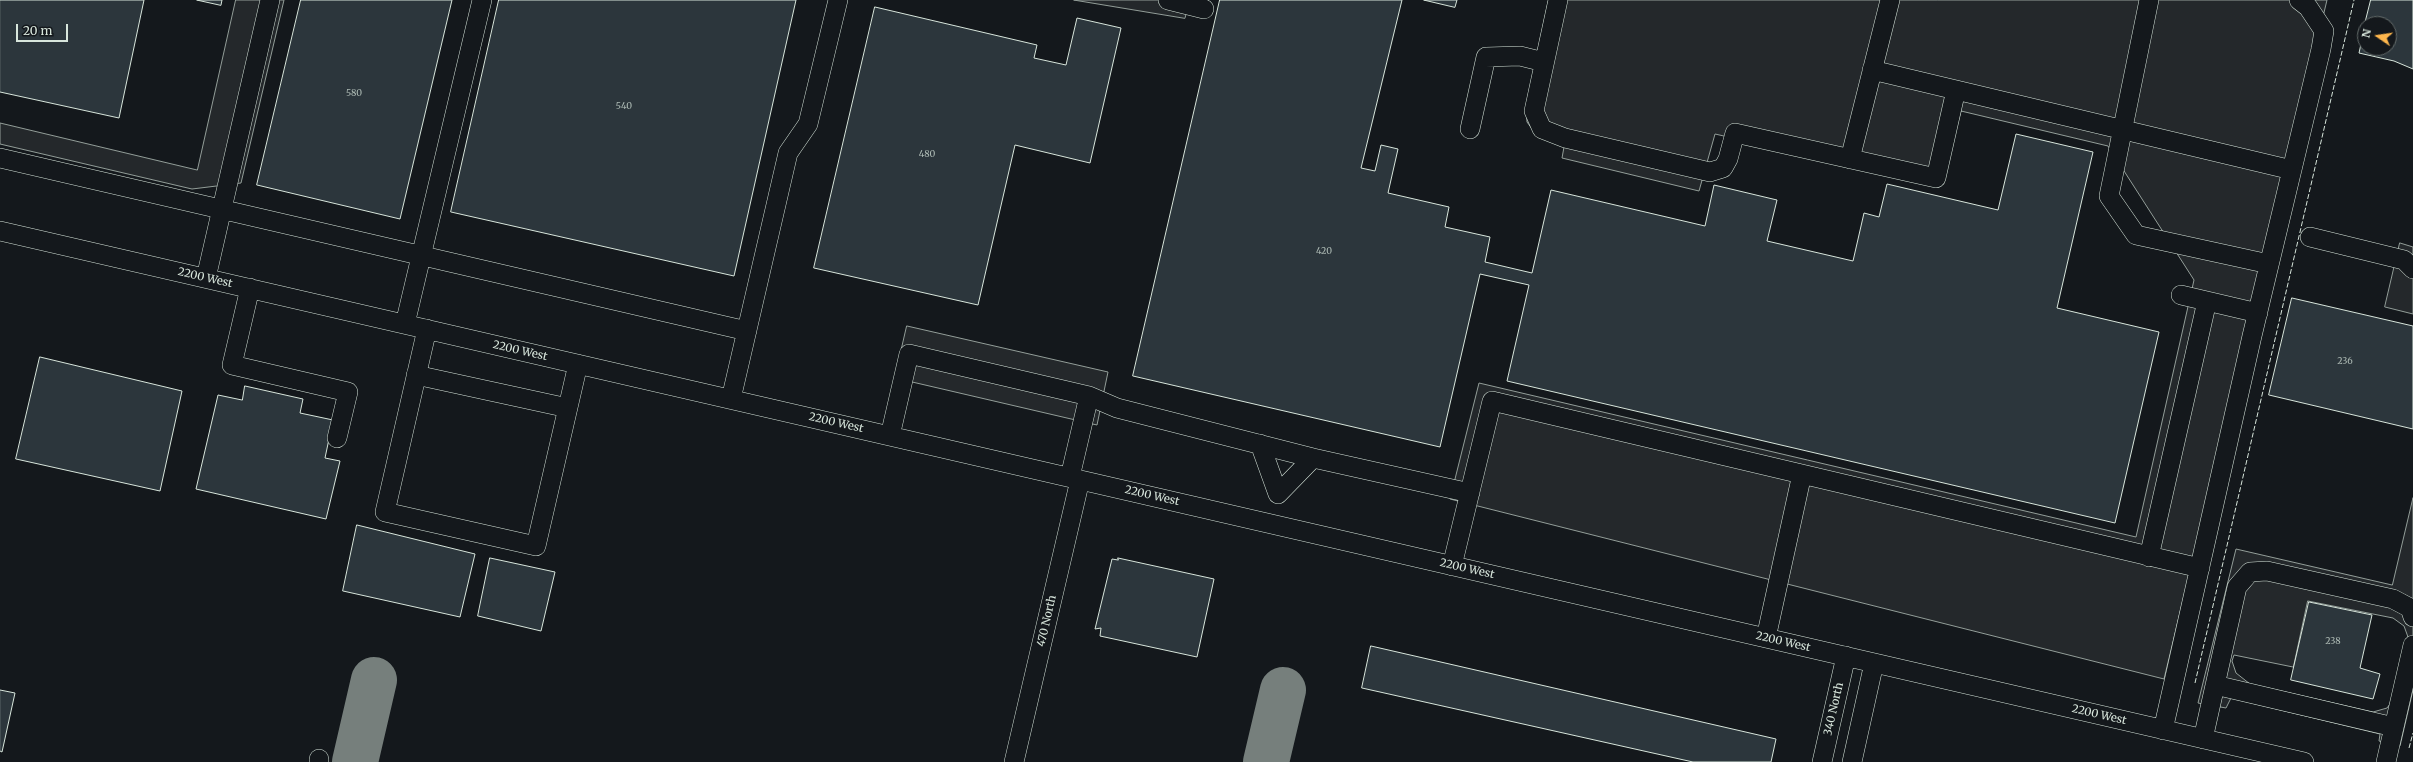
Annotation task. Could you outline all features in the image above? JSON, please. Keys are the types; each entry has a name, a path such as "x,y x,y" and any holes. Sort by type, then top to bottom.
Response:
{"street":[{"path":"206,278 270,0"},
{"path":"405,324 482,0"},
{"path":"731,399 788,153 808,124 838,0"},
{"path":"1168,0 1204,9"},
{"path":"1558,0 1534,111 1542,129 1565,138 1710,172 1723,168 1728,159 1735,133 1936,178 1956,90"},
{"path":"1850,159 1890,0"},
{"path":"2150,0 2109,196 2136,235 2269,264"},
{"path":"2163,730 2269,264 2324,31 2308,7 2299,0"},
{"path":"1470,129 1486,57 1520,56 1544,62"},
{"path":"1872,70 2292,170"},
{"path":"0,158 747,331"},
{"name":"2200 West","path":"0,231 2304,762"},
{"path":"2310,237 2404,260 2413,270"},
{"path":"250,288 232,365 348,392 338,438"},
{"path":"2181,294 2258,313"},
{"path":"2149,557 2207,301"},
{"path":"427,329 386,512 536,546 578,364"},
{"path":"890,436 909,354 1088,396 1117,408 1313,458 1470,493"},
{"path":"416,375 568,408"},
{"name":"470 North","path":"1014,762 1075,479 1088,396"},
{"path":"1452,566 1492,401 2200,568"},
{"path":"1260,444 1278,494"},
{"path":"1270,524 1278,494 1313,458"},
{"path":"1766,638 1802,474"},
{"path":"2203,739 2238,587 2250,572 2275,573 2393,599 2412,606"},
{"path":"2386,762 2413,645"},
{"name":"340 North","path":"1822,762 1846,656"},
{"path":"1852,762 1874,663"},
{"path":"2215,685 2394,727"}],"shaded area":[{"path":"236,0 284,0 241,183 192,189 0,144 0,123 197,170"},
{"path":"1074,0 1190,0 1185,18"},
{"path":"1549,0 2327,0 2164,679 1450,499 1479,383 2136,537 2194,280 2108,146 1961,111 1941,185 1715,134 1699,191 1562,158 1564,147 1535,133 1527,122 1526,106"},
{"path":"2400,243 2413,247 2413,314 2385,307"},
{"path":"907,326 1108,372 1097,425 895,378"},
{"path":"2413,498 2413,690 2400,746 2379,741 2380,734 2231,698 2226,708 2198,703 2236,549 2392,585","holes":["2308,601 2393,618 2404,626 2408,637 2390,704 2387,708 2373,712 2250,684 2236,673 2232,661 2234,655 2293,667"]}],"building":[{"path":"0,0 144,0 119,118 0,92"},
{"path":"197,0 222,0 221,5"},
{"path":"301,0 452,0 400,219 257,185"},
{"path":"499,0 796,0 734,276 451,212"},
{"path":"1220,0 1402,0 1361,168 1375,171 1381,145 1398,149 1388,193 1449,207 1445,227 1490,237 1485,262 1532,273 1551,190 1705,226 1714,185 1777,200 1767,241 1853,261 1864,213 1879,217 1887,184 1998,210 2016,134 2093,152 2057,308 2159,332 2115,523 1507,381 1529,285 1480,274 1440,447 1133,376"},
{"path":"1424,0 1457,0 1455,7"},
{"path":"2371,0 2413,0 2413,69 2394,61 2372,56 2397,56 2397,16 2367,16"},
{"path":"875,7 1037,45 1034,58 1066,65 1077,18 1121,28 1090,163 1015,145 978,305 814,268"},
{"path":"2292,298 2413,326 2413,429 2269,395"},
{"path":"40,357 182,391 160,491 16,459"},
{"path":"245,386 303,399 300,413 333,420 325,458 340,461 326,519 196,489 218,395 242,400"},
{"path":"357,525 475,554 460,617 343,591"},
{"path":"490,558 555,572 541,631 478,616"},
{"path":"1118,558 1214,579 1197,657 1100,636 1101,628 1095,629 1112,559 1118,560"},
{"path":"2309,602 2372,615 2360,668 2380,674 2373,699 2291,680"},
{"path":"1371,646 1776,739 1771,762 1693,762 1362,688"},
{"path":"0,690 15,693 2,752 0,751"}],"taxiway":[{"path":"355,762 374,680"},
{"path":"1266,762 1283,690"}],"fence":[{"path":"2195,683 2354,0"},
{"path":"2409,748 2413,733"}]}
